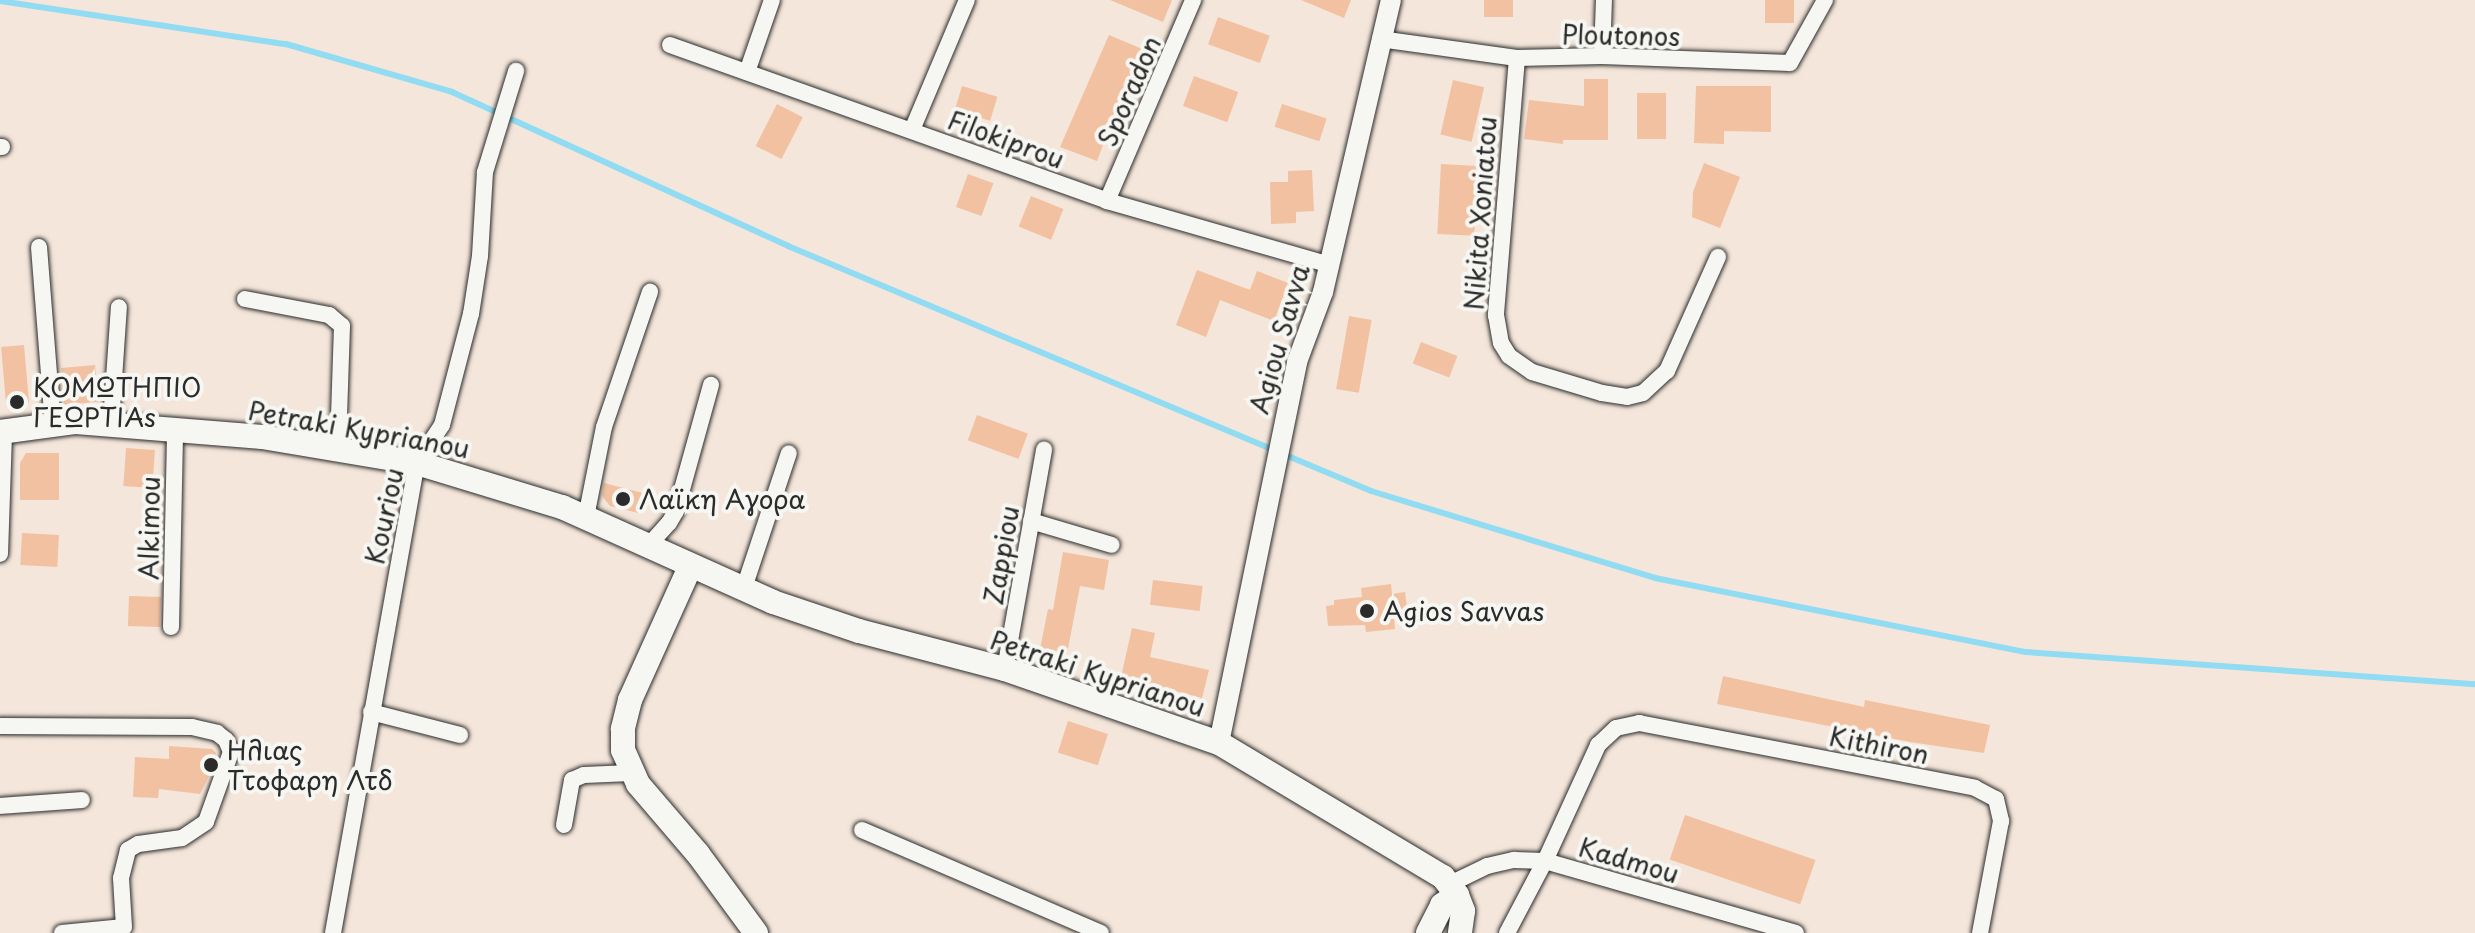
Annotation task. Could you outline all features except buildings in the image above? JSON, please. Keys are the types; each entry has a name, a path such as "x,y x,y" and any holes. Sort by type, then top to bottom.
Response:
{"main road":[{"name":"Petraki Kyprianou","path":"2,432 53,424 111,423 175,429 338,448 417,463 514,490 586,517 743,591 859,631 1005,669 1219,743 1453,890"},
{"path":"690,567 626,714 622,739 631,773 756,933"},
{"path":"1428,933 1453,890 1463,911 1460,933"}],"street":[{"path":"747,72 772,0"},
{"path":"912,130 967,0"},
{"name":"Sporadon","path":"1107,201 1193,0"},
{"name":"Agiou Savva","path":"1219,743 1258,539 1297,362 1330,265 1391,0"},
{"path":"1602,56 1604,0"},
{"name":"Ploutonos","path":"1380,39 1517,58 1602,56 1790,63 1825,0"},
{"name":"Filokiprou","path":"670,45 1107,201 1330,265"},
{"name":"Nikita Xoniatou","path":"1517,58 1496,315 1501,343 1509,356 1532,372 1602,393 1627,397 1643,393 1667,371 1718,257"},
{"name":"Kouriou","path":"333,933 417,463 442,425 471,314 480,256 482,190 487,160 516,71"},
{"path":"39,247 53,424"},
{"path":"586,517 604,427 650,292"},
{"path":"245,299 329,315 342,326 338,448"},
{"path":"111,423 119,307"},
{"path":"649,545 676,511 711,385"},
{"name":"Alkimou","path":"171,627 175,429"},
{"path":"0,554 2,432"},
{"name":"Zappiou","path":"1005,669 1044,449"},
{"path":"743,591 789,453"},
{"path":"1031,521 1112,545"},
{"path":"371,712 460,735"},
{"name":"Kithiron","path":"1545,861 1598,745 1616,728 1639,723 1975,788 1996,799 2001,821 1980,933"},
{"path":"0,726 192,727 217,733 226,740 231,752 213,807 195,833 182,838 138,844 128,850 121,878 128,930 62,933"},
{"path":"564,825 572,780 584,775 631,773"},
{"path":"0,806 82,800"},
{"path":"862,830 1101,933"},
{"name":"Kadmou","path":"1453,890 1487,866 1514,860 1545,861 1796,933"},
{"path":"1507,933 1545,861"}],"waterway":[{"path":"0,1 286,44 452,92 788,246 1371,491 1655,578 2026,652 2475,684"}],"place":[{"name":"ΚΟΜΩΤΗΠΙΟ ΓΕΩΡΤΙΑs","path":"17,402"},
{"name":"Λαϊκη Αγορα","path":"623,499"},
{"name":"Agios Savvas","path":"1367,611"},
{"name":"Ηλιας Ττοφαρη Λτδ","path":"211,765"}]}
